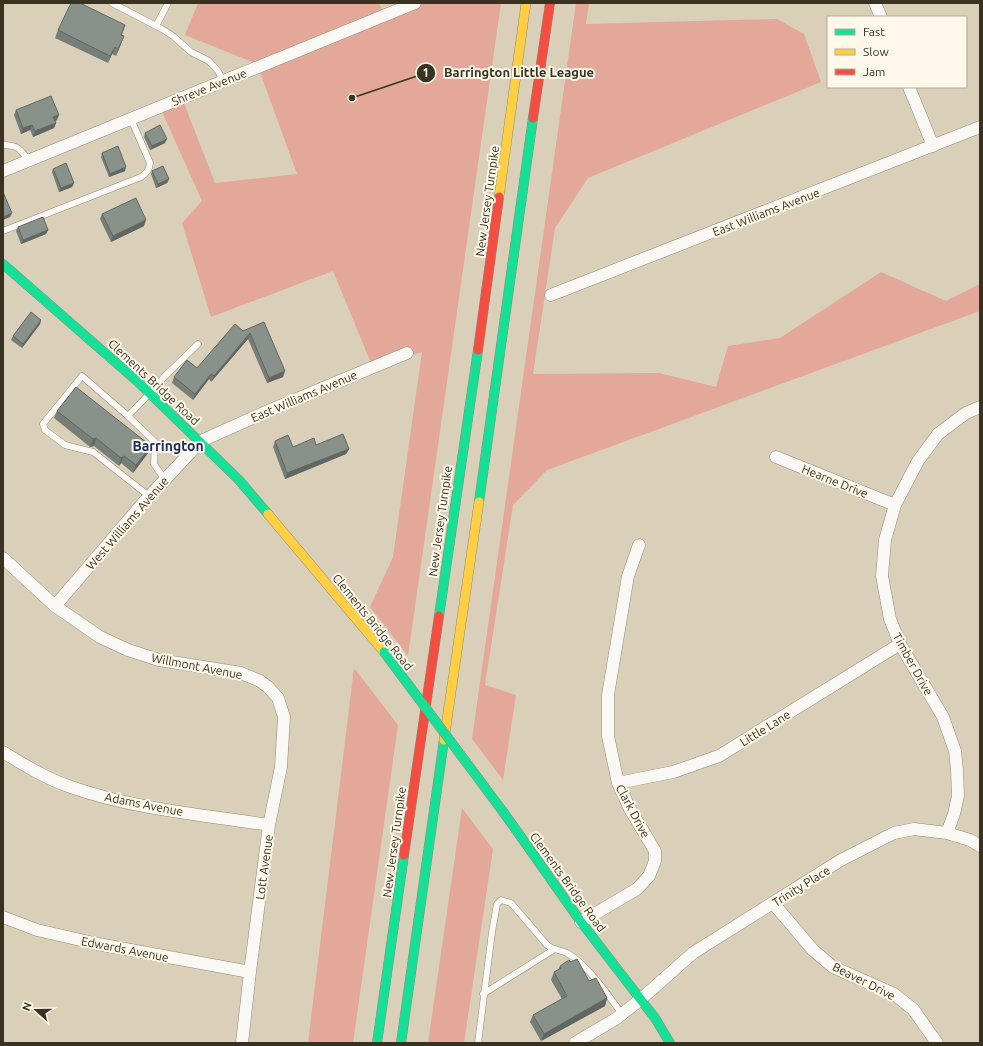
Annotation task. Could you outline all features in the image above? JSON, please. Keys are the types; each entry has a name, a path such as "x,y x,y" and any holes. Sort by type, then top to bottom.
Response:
{"main road":[{"name":"New Jersey Turnpike","path":"377,1043 486,293 526,3"},
{"path":"401,1043 550,3"},
{"name":"Clements Bridge Road","path":"3,264 150,393 201,441 239,480 384,652 504,813 581,922 655,1018 670,1043"}],"street":[{"path":"875,3 881,16"},
{"name":"Shreve Avenue","path":"3,172 408,4"},
{"path":"909,88 933,146"},
{"name":"East Williams Avenue","path":"551,295 980,127"},
{"name":"East Williams Avenue","path":"201,441 268,411 407,353"},
{"name":"Timber Drive","path":"947,834 958,796 955,751 943,717 900,644 890,619 882,576 885,540 895,505 918,461 938,434 966,413 980,407"},
{"name":"West Williams Avenue","path":"55,606 150,496 201,441"},
{"name":"Hearne Drive","path":"776,457 895,505"},
{"name":"Clark Drive","path":"581,922 637,889 650,876 655,861 655,851 630,809 618,783 608,736 608,695 628,576 639,545"},
{"name":"Willmont Avenue","path":"3,558 55,606 100,637 128,650 159,660 241,673 260,681 274,693"},
{"name":"Little Lane","path":"618,783 673,772 719,756 900,644"},
{"name":"Lott Avenue","path":"242,1043 269,826 281,767 284,717 278,698 274,693"},
{"name":"Adams Avenue","path":"3,752 27,767 70,787 121,802 269,826"},
{"name":"Trinity Place","path":"575,1043 622,1014 692,953 841,860 894,833 914,829 947,834 970,840 980,846"},
{"name":"Beaver Drive","path":"773,903 813,950 833,967 894,994 913,1009 936,1043"},
{"name":"Edwards Avenue","path":"3,917 37,930 98,944 250,972"}],"lane":[{"path":"112,3 173,36 191,52 209,61 218,71 223,81"},
{"path":"156,26 168,3"},
{"path":"3,231 141,177 145,174 149,170 150,164 131,119"},
{"path":"3,145 13,145 19,148 29,161"},
{"path":"128,416 165,376 198,344"},
{"path":"150,496 93,452 66,445 45,430 42,424 82,376 155,442 154,464 165,480"},
{"path":"478,1043 483,994 497,904 501,900 506,900 511,903 553,950"},
{"path":"483,994 553,950 559,950 567,953 581,964 601,986 622,1014"}],"shaded area":[{"path":"198,3 379,3 384,15 416,3 501,3 408,656 370,607 393,557 422,352 373,368 333,271 211,317 182,223 202,201 160,107 182,98 215,183 297,174 257,64 185,35"},
{"path":"379,3 416,3 384,15"},
{"path":"576,3 589,3 586,24 777,19 804,34 821,82 588,178 555,228 533,374 659,373 716,387 728,346 780,338 881,272 946,301 980,284 980,311 547,470 513,505 485,685 516,695 503,780 472,739"},
{"path":"354,668 398,725 353,1043 308,1043"},
{"path":"462,808 493,849 464,1043 428,1043"}],"building":[{"path":"71,3 80,3 125,25 121,35 124,36 118,49 115,47 110,56 58,30"},
{"path":"51,96 59,115 53,117 56,123 35,131 32,125 23,128 16,110"},
{"path":"160,125 167,139 152,146 145,133"},
{"path":"118,146 126,167 110,174 102,153"},
{"path":"66,163 74,183 61,188 53,169"},
{"path":"163,166 169,179 158,184 152,171"},
{"path":"3,192 12,213 3,217"},
{"path":"136,198 146,220 113,236 102,214"},
{"path":"43,217 48,230 23,240 18,227"},
{"path":"31,312 41,320 23,344 13,336"},
{"path":"264,322 285,371 269,378 250,333 214,376 211,374 195,394 174,377 187,360 197,368 235,324 243,331"},
{"path":"76,387 151,446 136,465 124,456 121,458 96,438 93,439 57,411"},
{"path":"343,434 349,449 287,473 275,441 288,435 293,447 314,438 316,445"},
{"path":"577,959 589,981 596,978 607,998 544,1034 533,1015 567,996 554,972 561,968 560,966 569,960 571,962"}],"traffic: fast":[{"path":"479,502 533,118"},
{"path":"3,264 137,381 239,480 268,514"},
{"path":"439,616 478,350"},
{"path":"384,652 504,813"},
{"path":"401,1043 444,740"},
{"path":"504,813 581,922 655,1018 670,1043"},
{"path":"377,1043 404,855"}],"traffic: slow":[{"path":"499,197 526,3"},
{"path":"444,740 479,502"},
{"path":"268,514 384,652"}],"traffic: jam":[{"path":"533,118 550,3"},
{"path":"478,350 499,197"},
{"path":"404,855 439,616"}],"place":[{"name":"Barrington Little League","path":"352,98"}],"district":[{"name":"Barrington","path":"168,446"}]}
